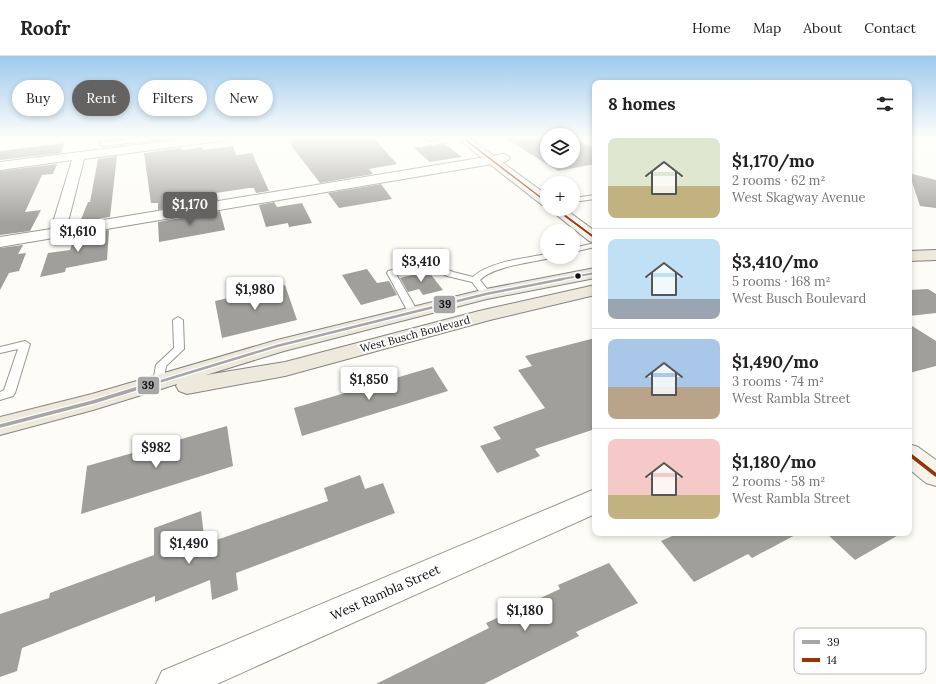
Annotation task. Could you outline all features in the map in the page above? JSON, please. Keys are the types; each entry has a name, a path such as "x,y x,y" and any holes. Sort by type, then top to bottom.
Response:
{"main road":[{"path":"505,166 540,196"},
{"path":"510,166 540,184"},
{"path":"580,211 592,219"},
{"path":"565,216 592,236"},
{"path":"912,243 936,243"},
{"path":"912,256 936,255"},
{"name":"West Busch Boulevard","path":"0,426 93,402 277,346 413,312 480,287 592,273"},
{"name":"West Busch Boulevard","path":"93,402 285,369 486,315 592,291"},
{"path":"912,456 936,475"}],"street":[{"path":"58,232 76,166"},
{"path":"0,242 453,166"},
{"name":"West Rambla Street","path":"175,684 592,502"}],"lane":[{"path":"580,199 592,197"},
{"path":"580,248 592,246"},
{"path":"413,312 391,273 423,266 435,267 480,287 482,273 499,267 540,258"},
{"path":"159,382 161,365 179,350 178,320"},
{"path":"0,350 25,344 5,394"}],"building":[{"path":"38,166 56,166 53,174 42,175 25,212 41,210 30,231 0,235 0,171"},
{"path":"97,166 116,166 110,217 80,222 88,202 90,202"},
{"path":"146,166 258,166 269,191 256,193 254,188 249,188 216,193 218,200 158,210 158,203 151,203"},
{"path":"307,166 384,166 369,169 373,174 320,183"},
{"path":"553,168 574,168 558,171"},
{"path":"912,174 936,180 936,208 920,206 912,182"},
{"path":"381,184 392,199 339,208 328,193"},
{"path":"274,202 277,207 302,203 312,223 289,227 288,223 266,227 259,205"},
{"path":"220,211 225,230 159,242 158,222"},
{"path":"109,230 107,260 66,268 65,272 40,277 48,253 70,250 75,236"},
{"path":"23,245 18,254 26,253 19,271 9,273 0,290 0,248"},
{"path":"367,269 377,283 389,281 397,295 361,305 342,275"},
{"path":"428,271 443,290 423,295 419,289 408,292 400,278"},
{"path":"285,285 297,320 222,338 215,301"},
{"path":"928,289 936,294 936,313 912,316 912,290"},
{"path":"912,326 936,341 936,366 912,372"},
{"path":"592,339 592,430 535,449 540,456 497,473 480,446 501,439 493,427 545,408 518,370 532,366 525,356"},
{"path":"433,367 448,391 302,436 294,408"},
{"path":"227,426 233,466 81,514 87,466"},
{"path":"360,475 365,489 383,483 395,513 236,573 238,590 212,600 210,580 155,602 155,596 22,648 17,671 0,677 0,614 49,598 50,593 154,555 154,528 201,511 205,544 328,501 324,488"},
{"path":"672,536 793,536 752,558 748,554 694,582 661,541"},
{"path":"829,536 897,536 855,560"},
{"path":"609,563 638,603 576,632 579,636 484,684 376,684 489,628 486,623 560,589 558,585"}],"transit line":[{"name":"14","path":"500,166 540,197"},
{"name":"14","path":"565,216 592,236"},
{"name":"39","path":"0,426 93,402 277,346 486,294 592,274"},
{"name":"14","path":"912,456 936,475"}]}
